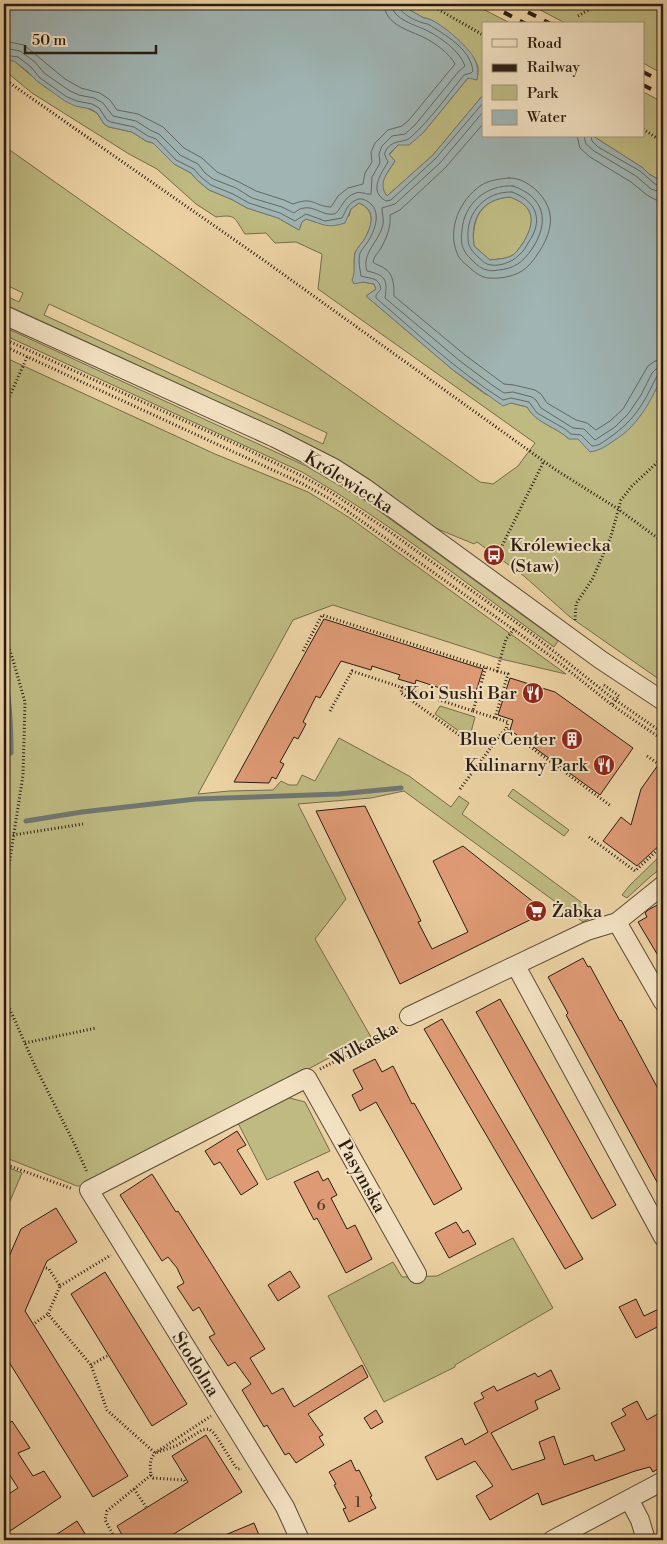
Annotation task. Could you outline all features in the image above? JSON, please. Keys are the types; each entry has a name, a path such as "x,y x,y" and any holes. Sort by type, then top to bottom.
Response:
{"street":[{"name":"Królewiecka","path":"4,315 275,438 334,468 365,488 601,660 663,701"},
{"name":"Wilkaska","path":"409,1016 586,931 617,922 663,885"},
{"path":"617,922 663,1002"},
{"path":"516,966 663,1238"},
{"path":"84,1190 307,1078"},
{"name":"Pasymska","path":"307,1078 417,1274"},
{"name":"Stodolna","path":"84,1190 280,1499 300,1540"},
{"path":"552,1540 663,1481"},
{"path":"630,1499 640,1520 646,1540"}],"path":[{"path":"429,4 482,34"},
{"path":"578,16 600,4"},
{"path":"4,79 269,264 544,461 618,509 663,542"},
{"path":"644,130 663,142"},
{"path":"4,339 240,446 314,483 386,529 555,652 611,697 663,732"},
{"path":"4,346 301,482 332,500 514,629 612,705 663,740"},
{"path":"4,409 27,357"},
{"path":"575,626 576,604 594,578 611,536 621,500 632,486 663,457"},
{"path":"496,558 544,461"},
{"path":"303,651 322,615 497,670 508,674 494,718"},
{"path":"497,670 506,639 514,629"},
{"path":"4,633 25,702 23,775 4,898"},
{"path":"552,657 555,652"},
{"path":"474,710 486,667"},
{"path":"330,711 352,671 508,722 506,729 460,789"},
{"path":"402,687 401,693 462,737"},
{"path":"506,729 611,806"},
{"path":"647,756 663,767"},
{"path":"13,835 83,824"},
{"path":"589,837 636,871 663,845"},
{"path":"4,996 87,1172 84,1190 4,1164"},
{"name":"Wilkaska","path":"307,1078 324,1066 395,1031 409,1016"},
{"path":"25,1043 96,1028"},
{"path":"35,1323 48,1314 60,1286 107,1258"},
{"path":"46,1268 49,1269 60,1286"},
{"path":"48,1314 91,1365 107,1410 155,1453"},
{"path":"91,1365 107,1356"},
{"path":"185,1482 184,1480 153,1478 150,1466 152,1457 155,1453 207,1420"},
{"path":"155,1453 176,1446 202,1430 209,1429 214,1433 237,1469 244,1470 249,1467"},
{"path":"116,1540 107,1524 105,1517 107,1511 151,1475"},
{"path":"134,1489 146,1507"}],"green space":[{"path":"399,4 473,4 508,22 482,22 482,96 433,155 387,196 384,191 383,182 395,161 389,155 398,145 423,133 468,78 477,79 478,66 461,44 445,29 430,19 424,18"},
{"path":"529,4 663,4 663,74 644,64 644,22 563,22"},
{"path":"4,58 14,61 45,87 97,113 104,124 109,127 132,132 153,143 174,164 191,173 209,190 247,208 278,218 299,230 302,222 306,219 315,222 349,216 351,209 359,203 365,206 371,215 371,224 364,240 355,253 353,280 374,284 376,289 366,296 453,370 485,394 527,407 541,421 569,439 663,311 663,682 570,617 524,576 477,542 474,544 433,527 373,482 340,461 284,432 4,304 4,295 19,302 23,293 4,284 4,146 480,482 493,484 518,466 535,443 318,289 322,254 296,242 275,243 266,233 245,234 234,218 228,216 216,217 196,204 157,169 129,154 32,93 4,70","holes":["49,304 327,433 323,444 44,315"]},
{"path":"644,92 663,102 663,182 596,138 644,138"},
{"path":"510,197 529,210 531,216 530,228 523,243 513,255 490,260 474,246 473,236 476,219 485,206 500,199"},
{"path":"4,327 306,466 364,500 558,641 554,647 399,534 302,472 4,335"},
{"path":"4,357 215,454 308,492 350,518 566,674 501,659 333,605 293,620 198,794 273,790 281,781 289,785 297,785 302,775 315,781 339,738 409,776 451,807 459,796 469,803 462,814 597,914 583,922 404,791 371,798 298,804 346,899 315,939 371,1037 87,1186 77,1186 4,1157"},
{"path":"440,706 475,717 470,736 463,734 435,714"},
{"path":"513,789 569,830 564,836 508,796"},
{"path":"663,853 663,867 627,898 622,895 630,885"},
{"path":"286,1097 305,1102 330,1151 267,1180 237,1121"},
{"path":"4,1166 22,1173 4,1215"},
{"path":"513,1238 553,1308 455,1365 455,1367 384,1402 328,1296 393,1262 402,1277 437,1276"}],"water":[{"path":"4,4 399,4 424,18 430,19 445,28 467,48 476,62 477,80 468,78 423,133 409,145 398,145 389,154 395,161 383,182 384,191 387,196 433,155 482,96 482,138 596,138 663,182 663,374 654,393 644,411 624,434 603,448 590,452 578,439 569,439 541,421 527,407 511,403 503,406 453,370 366,296 376,289 374,284 363,282 354,284 352,280 355,253 364,240 371,224 371,214 365,206 359,203 351,209 345,223 329,226 306,219 302,222 299,230 278,218 247,208 209,190 191,173 174,164 153,143 132,132 109,127 104,124 97,113 91,109 75,106 65,101 37,81 14,61 5,60","holes":["510,197 529,210 531,222 520,248 513,255 490,260 474,246 474,227 480,212 492,202"]}],"building":[{"path":"324,619 483,669 474,698 460,694 458,698 442,693 443,689 416,680 415,684 398,679 400,675 372,666 371,670 341,661 320,698 316,696 303,722 306,724 298,739 294,737 280,762 284,764 276,779 272,777 269,783 234,782"},
{"name":"Blue Center","path":"510,678 555,692 633,748 600,795 510,730 513,720 498,715"},
{"path":"663,758 663,842 637,866 603,841 621,817 631,825 641,789"},
{"path":"365,806 421,921 418,922 432,949 468,932 433,861 463,846 546,912 400,984 316,811"},
{"path":"663,902 663,964 638,922 647,917 645,913 648,910"},
{"path":"583,958 588,967 590,966 621,1020 663,1098 663,1193 566,1015 568,1013 548,977"},
{"path":"500,999 616,1205 592,1219 476,1012"},
{"path":"442,1019 583,1259 565,1269 424,1029"},
{"path":"375,1059 382,1072 393,1066 412,1104 414,1103 462,1189 434,1205 376,1102 360,1111 352,1095 363,1089 353,1070"},
{"path":"237,1131 246,1145 237,1150 258,1184 241,1195 220,1162 214,1165 205,1151"},
{"path":"318,1171 323,1181 328,1178 337,1195 331,1198 347,1229 355,1225 372,1259 346,1273 317,1218 314,1220 294,1182"},
{"path":"152,1174 176,1212 178,1211 265,1349 250,1358 272,1394 283,1388 294,1407 362,1365 368,1377 308,1414 323,1435 319,1437 324,1445 296,1463 289,1453 285,1455 267,1425 264,1427 242,1390 251,1384 235,1362 228,1366 209,1337 215,1334 199,1307 193,1311 177,1287 184,1283 177,1268 168,1257 162,1261 120,1195"},
{"path":"56,1208 77,1242 47,1261 25,1311 128,1476 93,1497 4,1354 4,1268 21,1229"},
{"path":"456,1222 463,1233 468,1230 476,1244 449,1258 435,1233"},
{"path":"290,1271 300,1287 278,1301 268,1285"},
{"path":"105,1272 187,1404 152,1426 71,1294"},
{"path":"636,1299 644,1316 663,1307 663,1324 636,1338 619,1307"},
{"path":"551,1370 560,1389 535,1401 538,1409 491,1433 512,1470 545,1459 539,1442 554,1436 564,1465 593,1455 595,1461 625,1450 611,1423 626,1415 622,1409 637,1401 647,1420 663,1411 663,1465 653,1472 650,1467 635,1471 542,1505 538,1493 490,1520 476,1496 493,1486 475,1461 437,1480 425,1457 462,1438 465,1445 488,1432 474,1403 484,1398 481,1393 494,1386 497,1391 535,1373 538,1377"},
{"path":"376,1410 383,1422 371,1429 364,1418"},
{"path":"12,1421 30,1448 18,1453 33,1476 44,1471 61,1497 4,1535 4,1497 18,1488 4,1466 4,1427"},
{"path":"206,1435 242,1492 164,1540 125,1540 117,1526 188,1482 172,1456"},
{"path":"351,1460 356,1471 359,1470 376,1508 349,1522 343,1509 346,1508 329,1472"},
{"path":"77,1521 89,1540 48,1540"},
{"path":"254,1523 259,1535 253,1540 213,1540"}],"waterway":[{"path":"4,673 10,713 11,753"},
{"path":"4,792 6,775"},
{"path":"26,821 82,812 196,799 339,794 401,788"}],"railway":[{"path":"488,4 522,22"},
{"path":"512,4 547,22"},
{"path":"644,72 663,82"},
{"path":"644,86 663,95"}],"place":[{"name":"Królewiecka (Staw)","path":"494,555"},
{"name":"Koi Sushi Bar","path":"533,693"},
{"name":"Blue Center","path":"572,739"},
{"name":"Kulinarny Park","path":"604,765"},
{"name":"Żabka","path":"536,911"}]}
